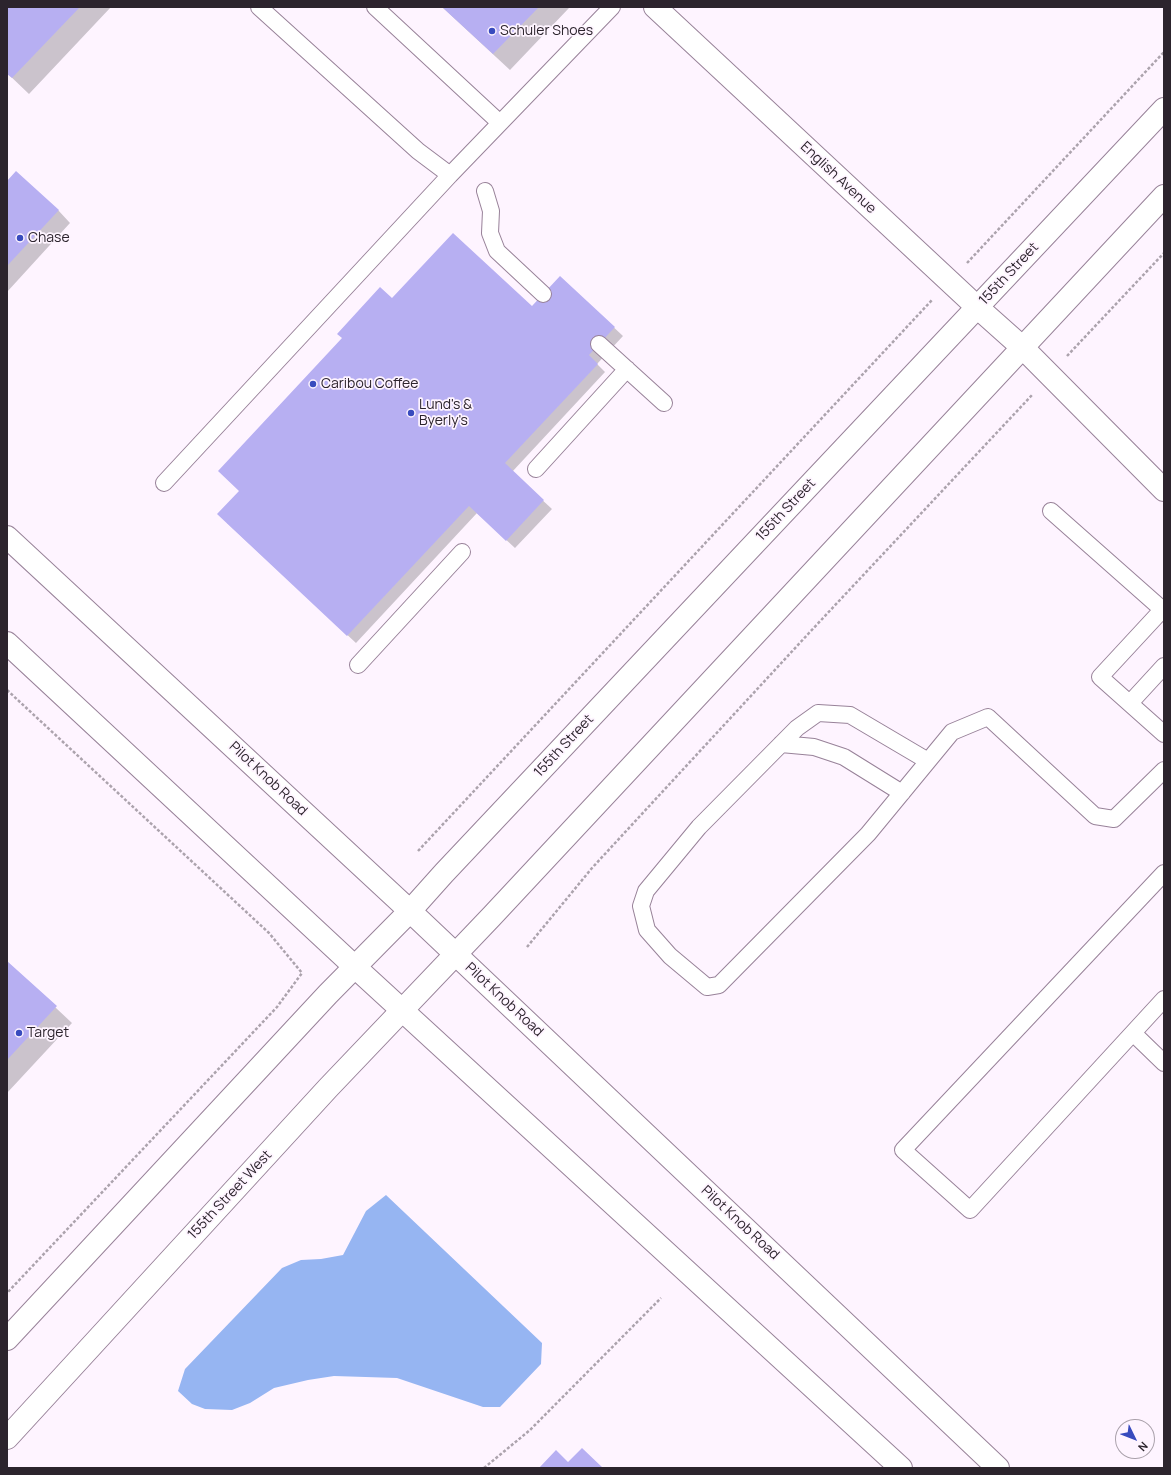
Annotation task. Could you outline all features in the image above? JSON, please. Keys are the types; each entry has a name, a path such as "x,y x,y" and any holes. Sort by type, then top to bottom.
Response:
{"street":[{"name":"English Avenue","path":"655,7 1023,348 1164,490"},
{"name":"155th Street","path":"410,911 454,862 1164,109"},
{"path":"456,954 1164,196"},
{"name":"Pilot Knob Road","path":"7,537 456,954 998,1468"},
{"path":"7,642 355,967 901,1468"},
{"path":"7,1339 328,994 410,911"},
{"name":"155th Street West","path":"7,1438 402,1010 456,954"}],"lane":[{"path":"259,7 418,150 450,175"},
{"path":"375,7 500,123"},
{"path":"164,483 450,175 612,7"},
{"path":"485,191 490,211 490,234 497,251 543,294"},
{"path":"599,344 664,403"},
{"path":"536,469 627,369"},
{"path":"1051,511 1163,611 1100,677 1164,734"},
{"path":"358,665 462,552"},
{"path":"1130,703 1164,666"},
{"path":"928,761 850,715 818,713 797,728 699,827 646,892 641,906 647,930 670,956 707,987 720,985 868,834 952,732 988,717 1095,816 1114,819 1164,770"},
{"path":"781,744 814,747 844,757 902,793"},
{"path":"1164,873 903,1150 970,1210 1164,999"},
{"path":"1133,1033 1164,1064"}],"path":[{"path":"418,851 1164,52"},
{"path":"528,947 592,868 1164,253"},
{"path":"7,690 268,933 302,972 277,1007 7,1293"},
{"path":"484,1468 530,1430 661,1298"}],"water":[{"path":"386,1195 542,1343 541,1364 500,1407 483,1407 397,1378 334,1376 308,1380 274,1388 250,1403 232,1410 205,1409 192,1404 178,1391 185,1369 282,1268 301,1260 321,1259 343,1255 366,1211"}],"building":[{"path":"7,7 80,7 12,78 7,74"},
{"name":"Schuler Shoes","path":"442,7 539,7 493,54"},
{"name":"Chase","path":"16,171 59,210 7,266 7,181"},
{"name":"Lund's & Byerly's","path":"453,233 532,306 560,276 615,327 589,355 598,364 505,463 544,500 506,541 469,506 347,636 217,514 239,491 218,471 342,338 337,334 380,287 392,298"},
{"name":"Target","path":"7,961 57,1006 7,1060"},
{"path":"582,1448 603,1468 539,1468 556,1450 568,1462"}],"place":[{"name":"Schuler Shoes","path":"492,31"},
{"name":"Chase","path":"20,238"},
{"name":"Caribou Coffee","path":"313,384"},
{"name":"Lund's & Byerly's","path":"411,413"},
{"name":"Target","path":"19,1033"}]}
